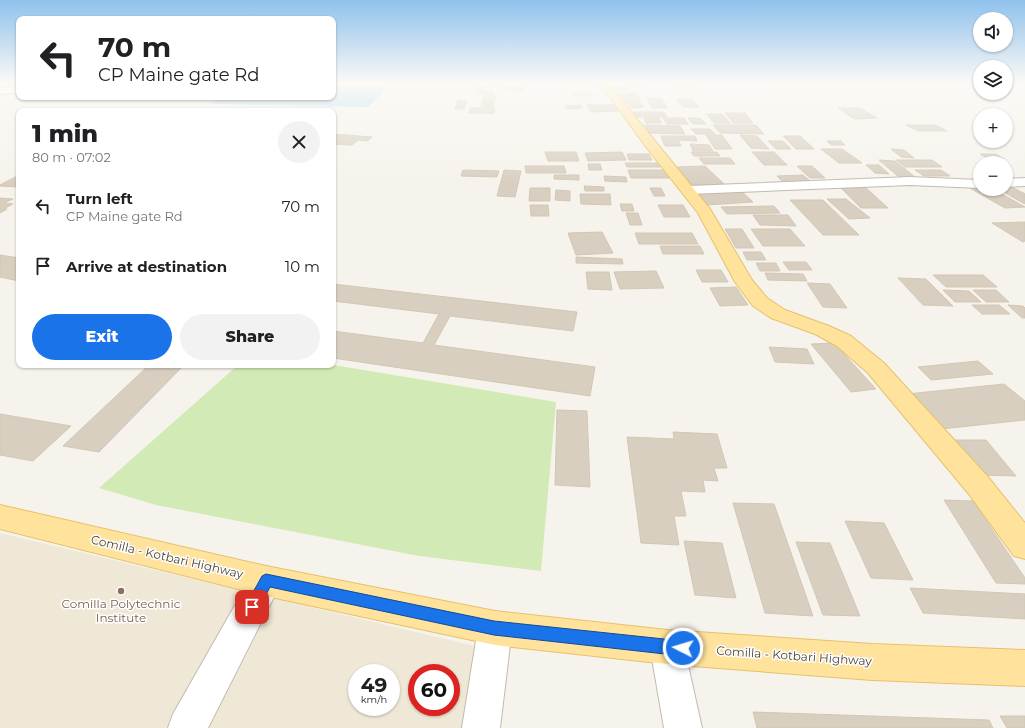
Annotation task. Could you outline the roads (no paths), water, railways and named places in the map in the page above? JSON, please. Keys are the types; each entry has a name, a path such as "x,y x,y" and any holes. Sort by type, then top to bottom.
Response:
{"main road":[{"path":"628,116 689,190 705,212 744,282 760,302 778,314 822,330 860,353 876,368 978,485 1025,546"},
{"name":"Comilla - Kotbari Highway","path":"0,517 266,581 494,628 667,647 872,662 1025,668"}],"street":[{"path":"689,190 910,181 973,184"},
{"path":"1013,183 1025,182"},
{"path":"187,728 266,581"},
{"path":"481,728 494,628"},
{"path":"667,647 683,728"}],"place":[{"name":"Comilla Polytechnic Institute","path":"121,591"}]}
